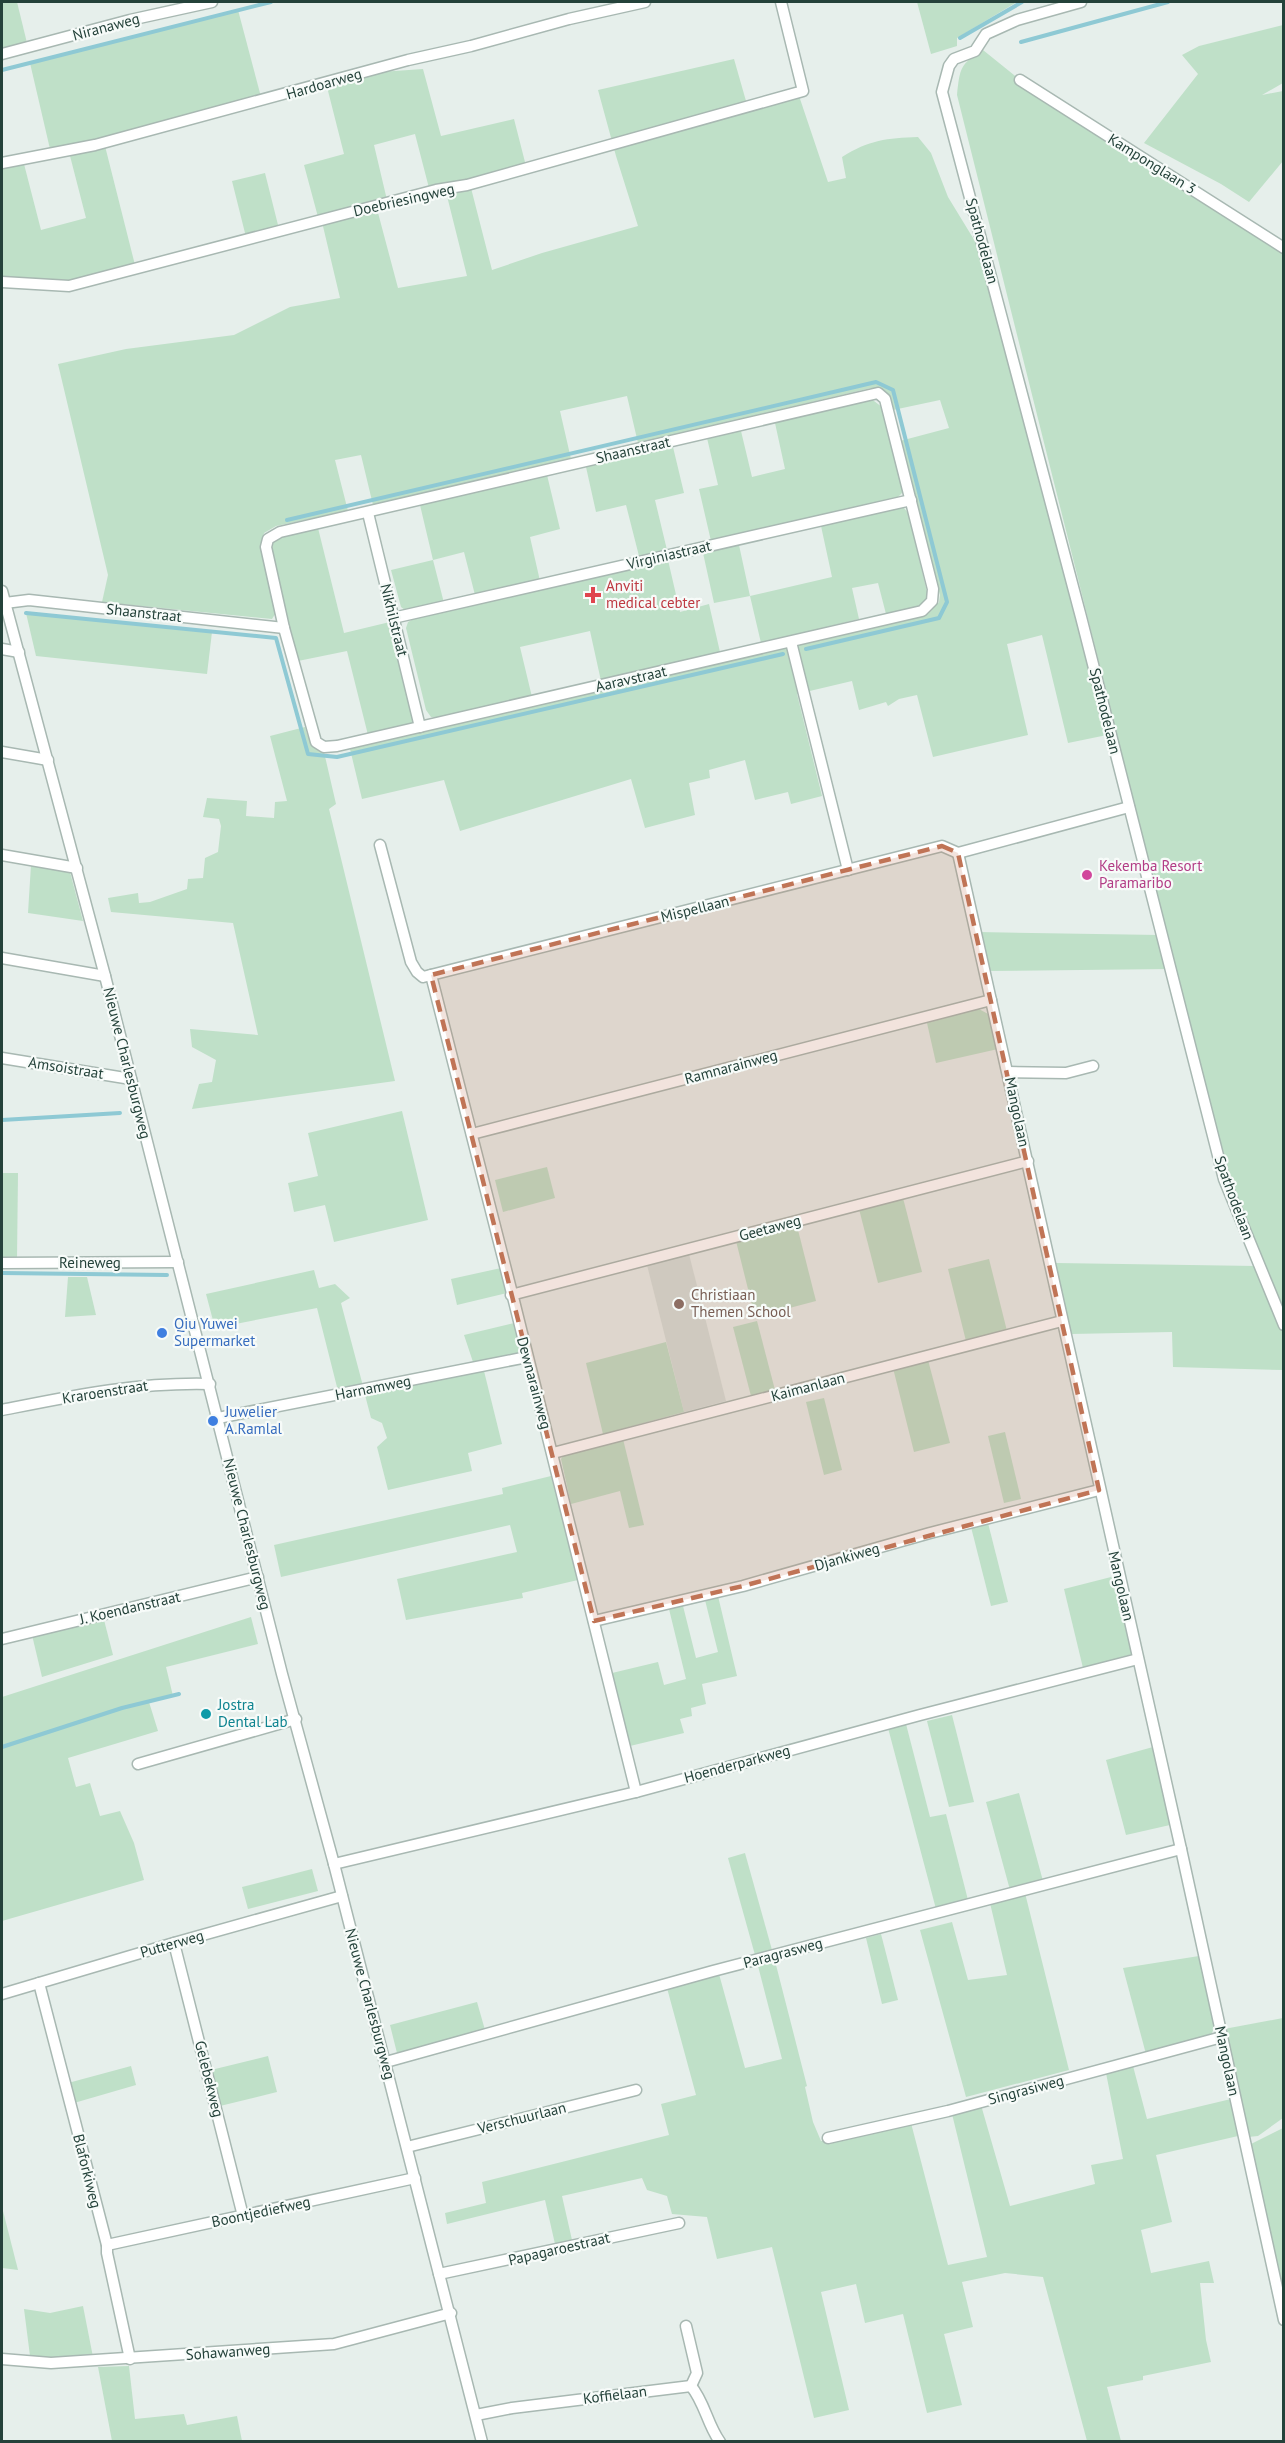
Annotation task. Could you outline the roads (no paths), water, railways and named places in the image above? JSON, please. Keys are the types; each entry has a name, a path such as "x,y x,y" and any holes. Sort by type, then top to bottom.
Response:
{"street":[{"name":"Niranaweg","path":"2,54 130,20 212,2"},
{"name":"Hardoarweg","path":"2,164 95,145 408,60 645,2"},
{"name":"Doebriesingweg","path":"2,282 69,286 436,190 467,185 803,91 781,2"},
{"name":"Spathodelaan","path":"1081,2 996,28 986,34 975,51 954,59 942,92 1224,1179 1284,1325"},
{"name":"Kamponglaan 3","path":"1020,80 1284,248"},
{"name":"Shaanstraat","path":"324,747 316,742 284,628 266,547 268,539 279,532 878,393 885,399 933,589 932,601"},
{"name":"Virginiastraat","path":"393,618 911,500"},
{"name":"Nikhilstraat","path":"368,513 420,727"},
{"name":"Nieuwe Charlesburgweg","path":"2,591 105,976 258,1577 451,2313 482,2442"},
{"name":"Shaanstraat","path":"5,603 29,600 284,628"},
{"name":"Aaravstraat","path":"324,747 922,611 932,601"},
{"path":"790,642 848,870"},
{"path":"2,649 19,652"},
{"path":"2,752 48,760"},
{"path":"958,853 1129,807"},
{"path":"380,845 411,962 423,977 431,975"},
{"name":"Mispellaan","path":"431,975 942,846 958,853"},
{"name":"Mangolaan","path":"958,853 1284,2320"},
{"path":"2,855 76,868"},
{"path":"2,958 105,976"},
{"name":"Dewnarainweg","path":"431,975 553,1453 636,1792"},
{"name":"Ramnarainweg","path":"472,1134 990,1000"},
{"name":"Amsoistraat","path":"2,1058 131,1079"},
{"path":"1008,1072 1066,1073 1092,1066"},
{"name":"Geetaweg","path":"512,1295 1028,1161"},
{"name":"Reineweg","path":"2,1263 178,1262"},
{"name":"Kaimanlaan","path":"553,1453 1062,1321"},
{"name":"Harnamweg","path":"218,1418 527,1357"},
{"name":"Kraroenstraat","path":"2,1410 105,1390 166,1383 210,1384"},
{"name":"Djankiweg","path":"594,1621 743,1587 930,1533 1099,1490"},
{"name":"J. Koendanstraat","path":"2,1639 258,1577"},
{"name":"Hoenderparkweg","path":"334,1864 636,1792 1138,1659"},
{"path":"138,1764 296,1719"},
{"name":"Paragrasweg","path":"386,2062 713,1971 1181,1849"},
{"name":"Putterweg","path":"2,1994 342,1896"},
{"name":"Gelebekweg","path":"174,1943 243,2216"},
{"name":"Blaforkiweg","path":"39,1983 107,2245 130,2359"},
{"name":"Singrasiweg","path":"828,2138 948,2111 1222,2037"},
{"name":"Verschuurlaan","path":"407,2147 636,2090"},
{"name":"Boontjediefweg","path":"107,2245 415,2178"},
{"name":"Papagaroestraat","path":"439,2274 679,2223"},
{"name":"Sohawanweg","path":"2,2359 51,2363 334,2344 451,2313"},
{"path":"686,2326 697,2373 691,2386 700,2397 711,2429 720,2442"},
{"name":"Koffielaan","path":"476,2415 512,2408 691,2386"}],"waterway":[{"path":"2,70 271,2"},
{"path":"960,38 1022,2"},
{"path":"1021,42 1168,2"},
{"path":"287,520 876,382 893,390 947,602 939,618 806,649"},
{"path":"26,613 276,638 308,754 337,757 783,654"},
{"path":"2,1120 120,1113"},
{"path":"2,1273 167,1275"},
{"path":"2,1747 122,1708 179,1694"}],"place":[{"name":"Anviti medical cebter","path":"593,595"},
{"name":"Kekemba Resort Paramaribo","path":"1087,875"},
{"name":"Christiaan Themen School","path":"679,1304"},
{"name":"Qiu Yuwei Supermarket","path":"162,1333"},
{"name":"Juwelier A.Ramlal","path":"213,1421"},
{"name":"Jostra Dental Lab","path":"206,1714"}]}
